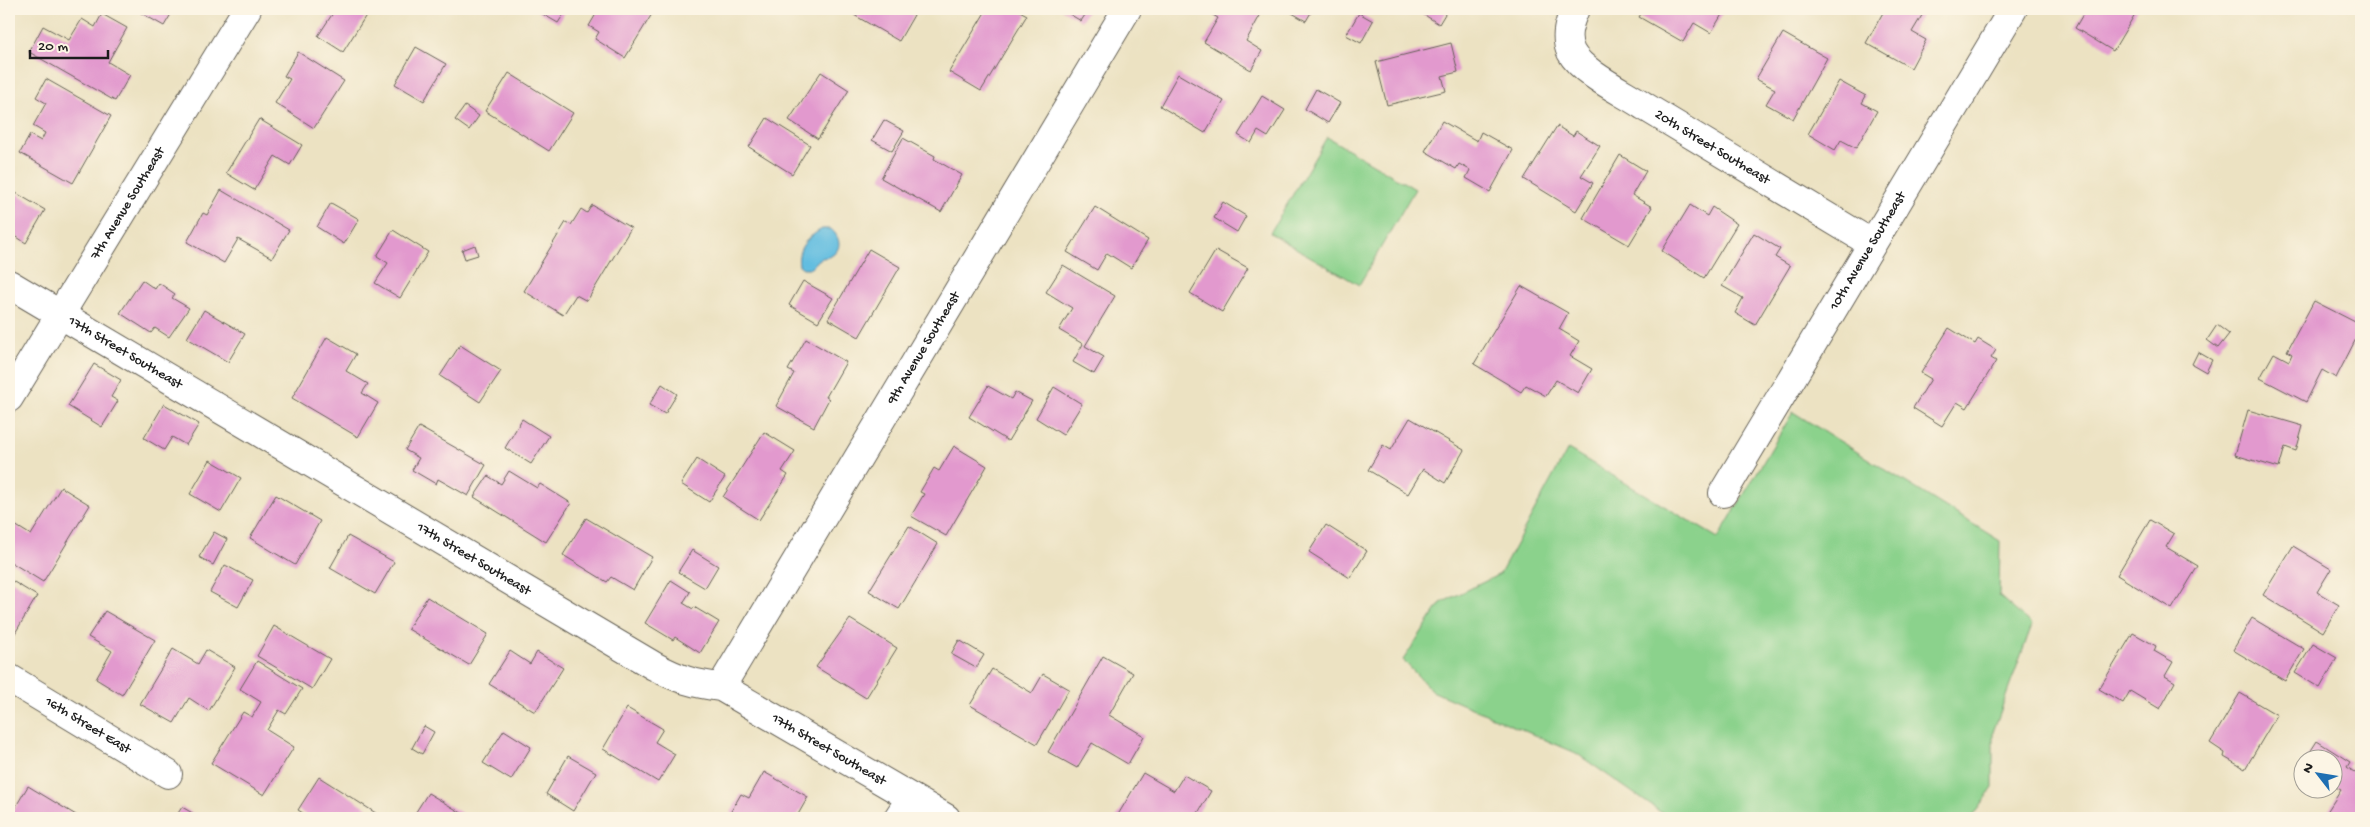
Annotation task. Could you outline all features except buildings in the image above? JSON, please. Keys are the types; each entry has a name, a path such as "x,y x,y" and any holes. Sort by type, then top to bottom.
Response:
{"street":[{"name":"7th Avenue Southeast","path":"9,398 247,9"},
{"name":"9th Avenue Southeast","path":"721,687 1127,9"},
{"name":"20th Street Southeast","path":"1576,9 1569,24 1567,38 1572,53 1599,77 1871,242"},
{"name":"10th Avenue Southeast","path":"1723,493 1871,242 2013,9"},
{"name":"17th Street Southeast","path":"9,284 654,666 696,685 721,687 905,808 946,818"},
{"name":"16th Street East","path":"9,678 168,774"}],"green space":[{"path":"1327,137 1415,189 1359,285 1270,233"},
{"path":"1793,412 2000,541 1999,596 2032,625 1993,732 1993,788 1971,818 1669,818 1576,753 1432,691 1403,660 1441,603 1500,574 1568,449 1718,538"}],"water":[{"path":"822,229 831,229 834,232 839,246 831,256 820,259 811,268 803,268 799,265 801,248 808,239"}]}
